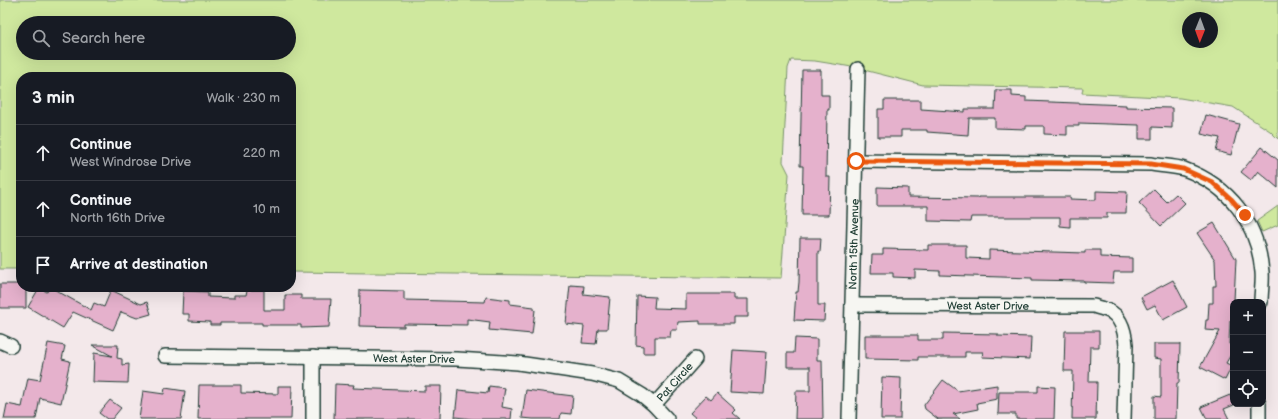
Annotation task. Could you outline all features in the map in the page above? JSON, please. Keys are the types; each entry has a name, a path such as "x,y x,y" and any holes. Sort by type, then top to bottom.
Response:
{"street":[{"name":"North 15th Avenue","path":"849,419 858,69"},
{"path":"856,161 1151,164 1183,169 1212,182 1231,199 1245,215 1256,237 1260,252 1263,273 1261,299"},
{"name":"West Aster Drive","path":"852,305 1094,306 1110,311 1119,320 1125,333 1124,419"},
{"name":"West Aster Drive","path":"165,356 485,360 563,369 619,381 642,395 667,419"},
{"path":"313,357 313,419"},
{"name":"Pat Circle","path":"654,405 695,359"},
{"path":"1259,407 1259,419"}],"green space":[{"path":"0,0 1278,0 1278,139 1270,131 1233,107 1180,98 1082,93 1083,88 923,85 852,67 815,61 791,60 788,68 783,162 789,174 781,278 296,272 296,72 16,72 16,269 0,269"},
{"path":"1278,206 1278,225 1262,232 1257,221"}],"building":[{"path":"802,70 821,70 821,95 829,95 829,110 827,110 826,177 830,177 829,215 802,215 803,166 800,166"},
{"path":"996,90 1012,90 1012,96 1026,97 1026,101 1126,105 1126,107 1172,108 1172,128 1152,127 1152,139 1139,139 1139,125 1079,123 1079,126 1067,126 1067,135 1044,134 1044,126 1026,126 1026,129 995,128 995,118 969,118 968,135 927,132 927,130 901,130 901,137 878,137 878,109 884,109 884,100 921,100 921,109 965,112 965,109 995,109"},
{"path":"1206,115 1239,124 1231,155 1216,151 1220,138 1201,134"},
{"path":"1262,147 1278,160 1278,188 1258,171 1251,180 1241,172"},
{"path":"877,187 908,188 908,197 1070,197 1070,199 1096,200 1096,191 1127,192 1126,213 1107,213 1107,218 1070,218 1070,227 1060,226 1060,217 971,217 970,222 928,221 928,206 877,206"},
{"path":"1154,189 1167,202 1176,194 1185,203 1161,226 1139,203"},
{"path":"1214,223 1236,259 1234,299 1230,299 1230,356 1226,363 1230,365 1230,370 1225,380 1200,367 1220,331 1205,330 1206,320 1208,320 1209,303 1213,303 1213,286 1216,286 1215,260 1197,233"},
{"path":"800,238 821,238 820,252 818,251 818,305 825,305 824,321 794,320 796,292 798,292 799,282"},
{"path":"928,245 966,245 966,258 989,259 989,250 1085,253 1085,250 1100,250 1100,257 1132,258 1132,272 1114,272 1113,283 1032,280 1032,278 940,275 940,271 915,270 915,278 893,277 893,273 871,273 872,255 883,255 883,249 928,250"},
{"path":"1173,280 1187,307 1163,320 1155,305 1147,309 1141,297"},
{"path":"0,284 16,284 16,292 26,292 26,308 0,308"},
{"path":"570,285 584,286 583,294 610,297 607,329 598,329 596,344 582,343 584,326 566,324"},
{"path":"360,290 404,291 404,300 485,302 486,297 510,300 510,304 534,307 535,310 532,334 489,330 490,322 467,319 467,325 404,324 404,327 359,326"},
{"path":"37,292 59,292 91,310 94,303 104,307 110,292 115,292 141,304 147,302 151,314 137,318 121,312 113,330 73,312 63,328 28,307"},
{"path":"183,292 208,292 208,297 234,298 234,295 246,295 247,292 264,292 264,310 285,310 285,295 301,295 301,299 331,299 329,327 301,328 301,325 262,325 262,323 220,323 220,325 210,325 210,322 189,321 189,314 182,314"},
{"path":"686,294 734,294 734,299 748,299 748,317 734,317 734,324 700,324 700,321 678,322 677,330 671,330 670,337 655,337 655,353 643,353 643,346 636,345 637,296 655,297 654,308 686,309"},
{"path":"1065,331 1099,331 1099,347 1090,347 1089,382 1097,382 1096,419 1072,419 1073,371 1064,371"},
{"path":"943,333 998,334 998,336 1031,337 1030,359 982,357 983,352 965,352 965,357 918,357 918,360 865,359 865,335 918,335 918,340 943,340"},
{"path":"795,338 817,339 817,360 822,360 823,419 795,419 796,391 810,391 810,367 787,367 787,353 794,353"},
{"path":"48,343 65,346 62,359 70,361 61,403 40,398 36,419 4,419 7,404 22,407 28,378 40,380"},
{"path":"1154,344 1180,344 1176,419 1154,419 1154,396 1161,397 1161,359 1154,358"},
{"path":"92,345 118,345 117,358 122,359 122,365 129,364 128,383 93,382 94,353 112,356"},
{"path":"733,350 767,352 764,394 730,392"},
{"path":"882,377 901,378 900,419 881,419"},
{"path":"943,380 958,391 997,385 997,399 977,403 978,409 953,414 960,419 938,419 925,409 924,405"},
{"path":"335,384 354,385 353,388 425,391 425,386 441,386 440,419 334,419"},
{"path":"199,385 241,385 241,393 278,394 278,386 292,386 291,419 198,419"},
{"path":"489,386 505,388 502,407 512,409 511,419 473,419 455,417 458,390 488,393"},
{"path":"1038,386 1055,387 1054,419 1016,419 1016,414 998,414 999,392 1038,392"},
{"path":"165,388 185,391 181,419 139,419 143,391 164,394"},
{"path":"526,390 573,396 571,414 561,413 560,419 522,418"},
{"path":"717,393 736,410 733,413 740,419 697,419 690,413 706,396 711,400"},
{"path":"1230,395 1230,407 1224,409 1229,419 1207,419 1201,407"},
{"path":"110,400 121,408 112,419 107,419 99,413"}],"route":[{"path":"856,161 1151,164 1183,169 1212,182 1231,199 1245,215"}]}
